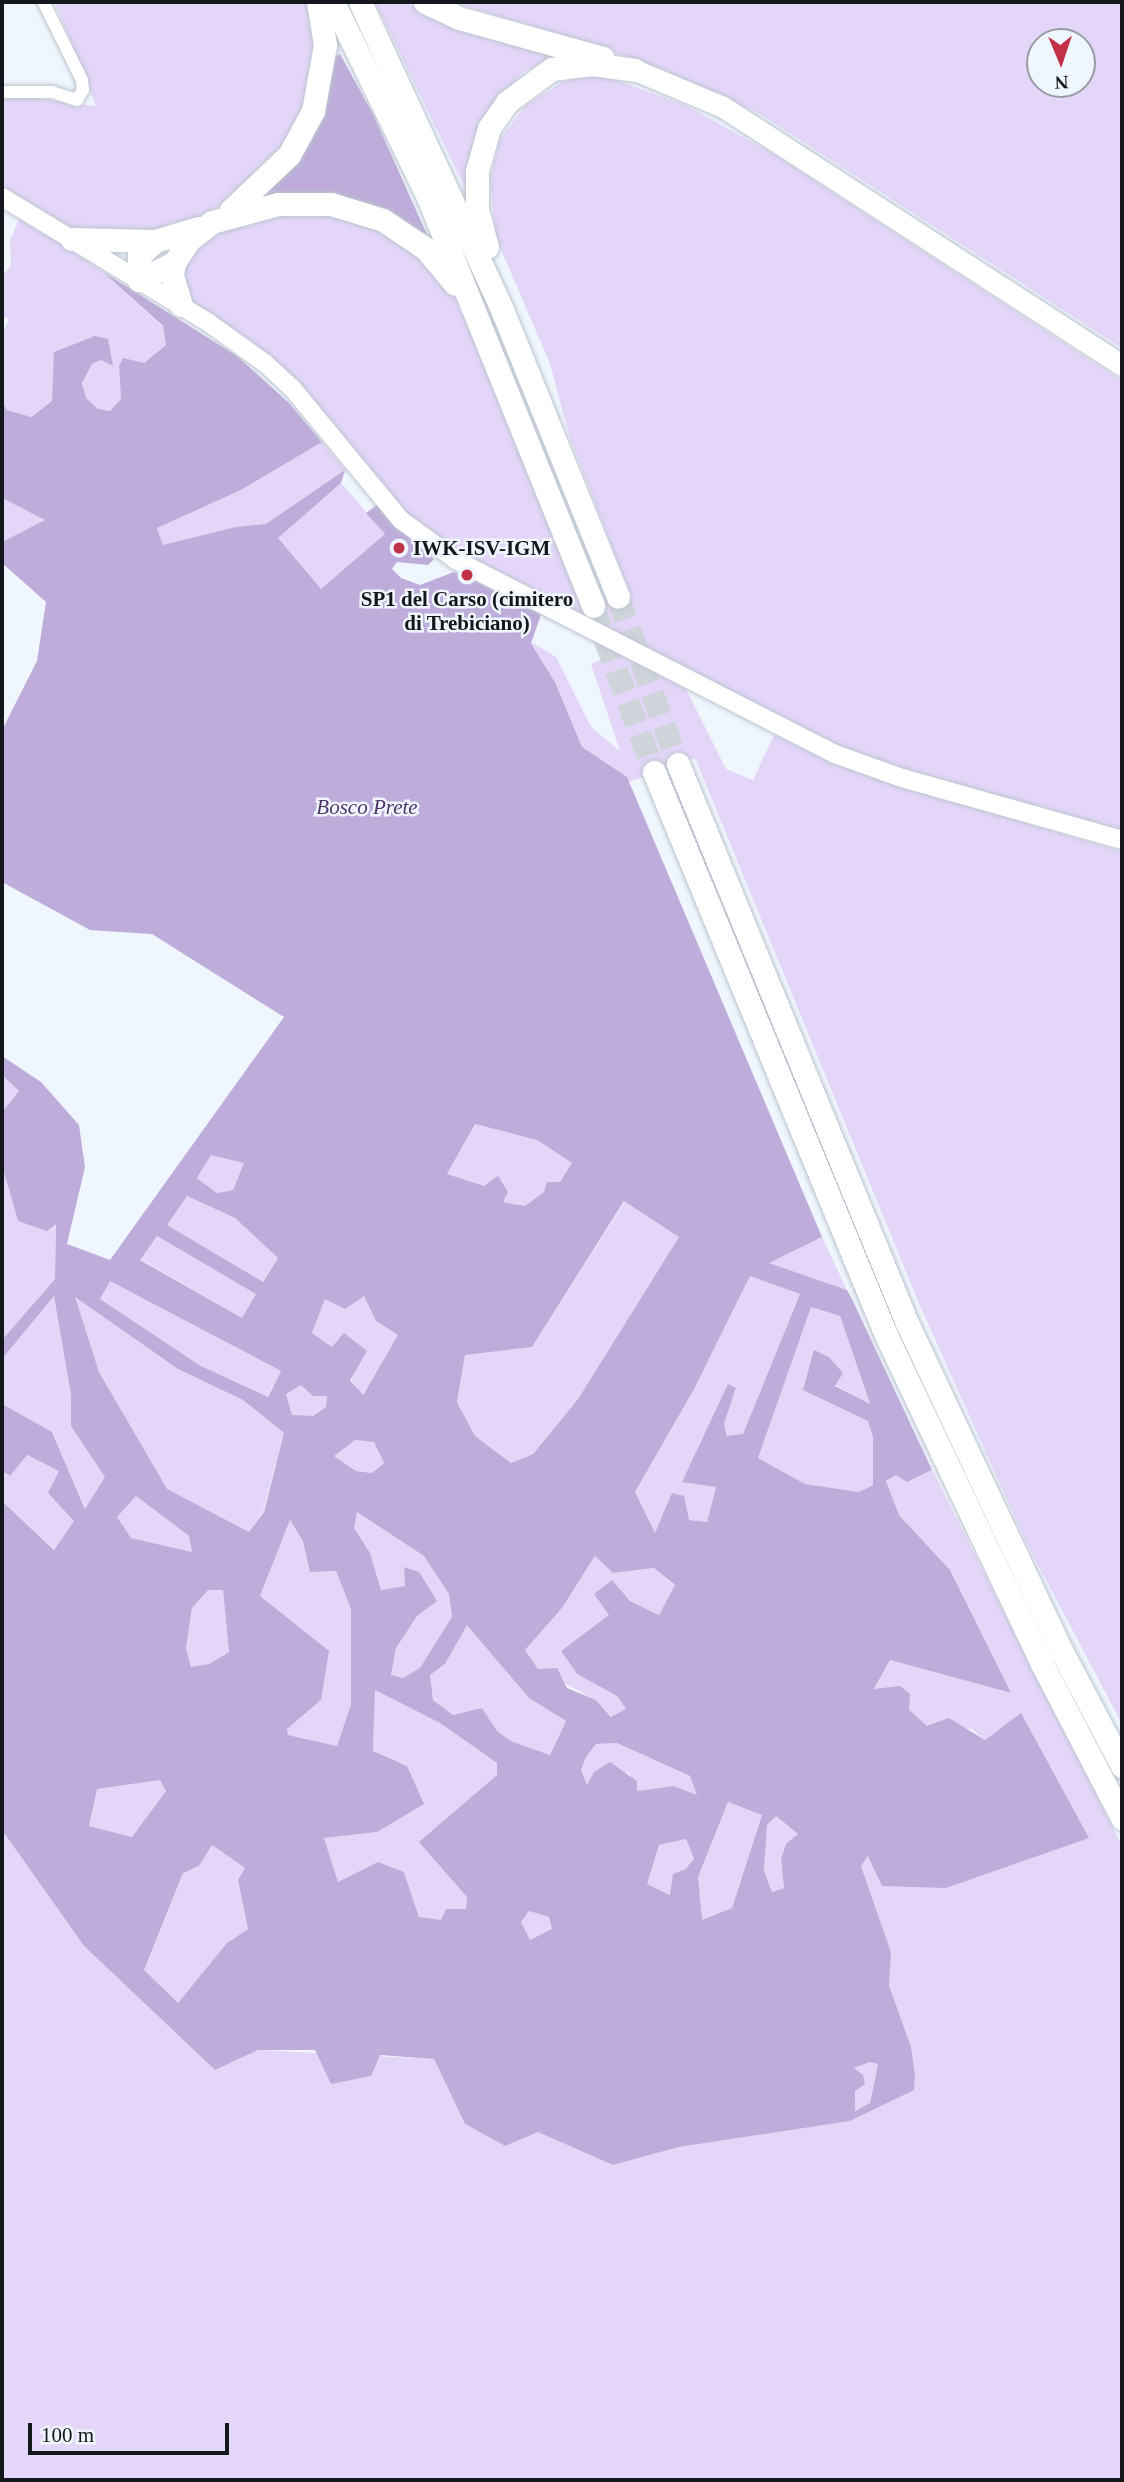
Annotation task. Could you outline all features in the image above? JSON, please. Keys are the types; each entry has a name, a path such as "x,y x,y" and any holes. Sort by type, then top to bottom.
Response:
{"highway":[{"path":"181,305 173,282 174,263 189,240 251,196 299,141 313,110 322,71 324,25 318,2"},
{"path":"333,2 428,197 534,451 593,606"},
{"path":"360,2 423,132 557,440 618,597"},
{"path":"425,2 459,18 635,70"},
{"path":"557,440 533,361 481,232 475,187 480,156 497,115 531,81 572,65 635,70"},
{"path":"72,239 155,241 278,204 331,204 383,220 414,238 451,276 497,384 534,451"},
{"path":"155,241 139,256 139,280 174,263"},
{"path":"678,764 908,1323 1062,1652 1122,1766"},
{"path":"654,772 886,1335 1042,1664 1122,1818"}],"main road":[{"path":"635,70 723,107 1122,365"},
{"path":"2,197 181,305 279,375 401,520 456,560 835,754 902,778 1122,840"}],"street":[{"path":"2,92 52,92 77,100 83,90 82,79 44,3"}],"shaded area":[{"path":"55,2 311,2 316,35 310,94 288,143 227,202 187,222 148,233 77,232 40,211 2,188 2,98 18,96 96,106"},
{"path":"375,2 403,2 570,58 546,61 523,72 489,110 468,194"},
{"path":"454,2 1122,2 1122,348 760,114 637,60"},
{"path":"605,76 687,106 775,155 1122,381 1122,831 853,754 463,555 413,521 357,456 189,302 182,283 184,264 193,249 221,229 259,217 320,212 365,222 407,244 453,292 585,609 630,593 569,435 550,364 496,238 490,181 499,141 525,106 565,80"},
{"path":"20,217 102,271 163,327 166,345 144,363 119,366 121,399 110,411 98,409 86,398 82,383 92,364 101,360 112,366 108,340 52,401 30,417 7,410 2,401 2,335 9,319 2,316 2,277 11,265 10,240"},
{"path":"322,442 345,470 309,497 266,524 163,545 157,528 239,491"},
{"path":"341,483 385,534 321,590 277,538"},
{"path":"2,498 46,520 2,542"},
{"path":"531,642 556,657 591,727 620,751 591,664 616,653 686,689 726,769 753,780 774,735 831,763 1122,852 1122,1724 1028,1546 920,1306 695,758 629,782 582,747 555,682"},
{"path":"2,1075 19,1091 2,1112"},
{"path":"475,1124 537,1140 572,1163 560,1183 525,1206 503,1202 484,1186 447,1174"},
{"path":"211,1154 244,1163 233,1190 217,1193 197,1178"},
{"path":"2,1165 18,1221 56,1223 55,1279 2,1340"},
{"path":"187,1196 235,1218 278,1258 262,1282 166,1225"},
{"path":"625,1201 680,1236 578,1399 533,1454 511,1463 475,1436 457,1402 465,1355 532,1347"},
{"path":"157,1236 257,1294 242,1318 140,1259"},
{"path":"822,1237 847,1290 768,1263"},
{"path":"750,1275 800,1294 743,1434 728,1437 724,1424 736,1388 682,1481 716,1487 707,1522 688,1520 684,1496 655,1534 635,1492 693,1391"},
{"path":"110,1280 281,1371 267,1397 201,1366 100,1299"},
{"path":"54,1295 71,1395 71,1426 105,1477 86,1510 52,1432 2,1404 2,1359"},
{"path":"74,1296 178,1369 243,1400 284,1433 263,1512 249,1532 167,1490 99,1372"},
{"path":"364,1296 376,1321 398,1335 362,1396 332,1347 312,1333 325,1299"},
{"path":"810,1307 840,1316 870,1405 808,1369 868,1421 873,1437 873,1485 859,1492 805,1484 758,1458"},
{"path":"301,1384 327,1396 326,1407 313,1416 292,1416 286,1394"},
{"path":"355,1440 374,1442 384,1463 372,1473 356,1471 333,1455"},
{"path":"26,1455 60,1471 74,1521 55,1550 2,1501 2,1471 10,1476"},
{"path":"932,1470 1122,1846 1122,2480 2,2480 2,1830 84,1946 215,2070 258,2050 434,2059 465,2124 505,2146 538,2131 613,2165 679,2147 850,2121 913,2090 911,2047 889,1984 891,1952 861,1866 869,1855 882,1886 1021,1714 985,1740 972,1729 927,1726 874,1690 890,1660 1010,1693 950,1570 899,1515 886,1482 896,1474 907,1482"},
{"path":"136,1496 189,1536 193,1552 130,1538 116,1517"},
{"path":"357,1512 424,1556 449,1594 452,1617 420,1669 403,1678 391,1676 396,1648 417,1616 437,1600 404,1568 405,1586 381,1590 370,1553 353,1528"},
{"path":"290,1520 303,1541 310,1572 336,1571 351,1609 351,1704 337,1746 288,1735 287,1729 321,1700 260,1596"},
{"path":"596,1555 613,1573 654,1568 675,1586 659,1615 630,1601 611,1580 610,1615 561,1651 577,1674 617,1696 626,1709 612,1717 596,1700 538,1669 525,1650 562,1608"},
{"path":"208,1590 223,1590 229,1652 209,1664 191,1667 186,1648 192,1608"},
{"path":"467,1624 529,1698 566,1721 550,1755 511,1741 497,1731 482,1708 453,1715 433,1700 429,1675 445,1664"},
{"path":"375,1690 440,1723 497,1763 497,1775 420,1842 467,1897 466,1909 441,1920 419,1917 404,1872 338,1883 324,1838 377,1832 407,1766 373,1751"},
{"path":"617,1743 690,1776 698,1796 673,1786 637,1791 630,1774 616,1770 587,1786 581,1770 586,1757 596,1744"},
{"path":"160,1780 166,1791 132,1837 89,1826 97,1789"},
{"path":"728,1802 762,1815 732,1908 701,1921 698,1877"},
{"path":"776,1816 798,1834 781,1859 784,1888 772,1892 764,1871 767,1825"},
{"path":"686,1839 694,1857 671,1895 646,1884 659,1845"},
{"path":"212,1845 246,1869 238,1880 248,1929 227,1943 178,2004 144,1970 183,1873 199,1866"},
{"path":"529,1911 549,1917 552,1929 530,1941 521,1922"},
{"path":"870,2062 878,2063 870,2103 854,2111 853,2069"}],"green space":[{"path":"340,54 373,114 429,239 263,196 331,58"},
{"name":"Bosco Prete","path":"102,271 237,356 289,403 322,442 239,491 157,528 163,545 236,527 266,524 345,470 341,483 278,538 321,589 385,534 366,513 377,505 434,559 428,565 397,562 392,569 401,578 420,585 454,572 541,615 531,643 555,682 582,747 627,777 822,1237 769,1263 847,1290 932,1470 907,1482 896,1475 886,1481 899,1515 950,1570 1011,1693 890,1660 874,1689 900,1686 910,1694 909,1710 927,1726 949,1718 985,1740 1021,1713 1089,1838 946,1888 882,1886 868,1856 861,1866 891,1952 889,1985 911,2047 914,2090 850,2121 679,2147 613,2165 538,2132 505,2146 465,2124 434,2059 380,2055 371,2076 331,2084 315,2050 258,2050 215,2070 84,1946 2,1830 2,1501 54,1550 74,1521 48,1493 59,1471 27,1455 10,1476 2,1471 2,1404 52,1432 85,1509 105,1477 71,1426 71,1395 54,1296 2,1359 2,1340 55,1279 56,1224 47,1231 18,1221 2,1165 2,1112 19,1091 2,1075 2,1056 41,1082 79,1125 85,1167 67,1244 110,1260 284,1017 152,934 90,930 2,882 2,730 37,661 46,602 2,563 2,542 45,520 2,498 2,401 7,410 31,417 52,401 54,352 95,336 108,339 113,366 101,360 92,364 82,383 86,398 98,409 110,411 121,399 119,366 123,358 144,363 166,345 163,326","holes":["475,1124 537,1140 572,1163 560,1182 547,1182 544,1192 525,1206 503,1202 508,1192 498,1176 484,1186 447,1174","211,1155 244,1163 233,1190 217,1193 197,1178","187,1196 235,1218 278,1258 263,1282 167,1225","624,1201 679,1237 578,1399 533,1454 511,1463 475,1436 457,1402 465,1355 532,1347","157,1236 256,1294 242,1318 140,1260","750,1276 800,1294 743,1434 727,1436 724,1424 736,1388 728,1384 682,1482 716,1487 707,1522 689,1520 684,1496 672,1493 655,1533 635,1492 693,1391","110,1281 281,1371 268,1397 201,1366 100,1299","364,1296 376,1321 398,1335 363,1395 350,1380 367,1351 344,1333 332,1347 312,1333 325,1299 345,1309","75,1297 178,1369 243,1400 284,1433 264,1512 249,1532 167,1489 99,1372","811,1307 840,1316 870,1404 835,1386 843,1373 829,1357 814,1350 803,1390 868,1421 873,1437 873,1485 859,1492 805,1484 758,1458","301,1385 313,1396 327,1396 326,1407 313,1416 292,1415 286,1394","355,1440 374,1442 384,1463 372,1473 356,1471 334,1456","136,1496 189,1536 192,1552 131,1538 117,1517","357,1512 424,1556 449,1594 452,1617 420,1668 403,1678 391,1675 396,1648 417,1616 437,1601 419,1572 404,1567 405,1586 381,1590 370,1553 354,1528","290,1520 303,1541 310,1572 336,1571 351,1609 351,1704 337,1746 288,1735 287,1729 321,1700 329,1651 260,1596","595,1556 613,1573 654,1568 675,1585 659,1615 630,1601 612,1580 594,1594 609,1615 561,1651 577,1674 617,1696 626,1709 611,1717 596,1700 567,1688 557,1668 538,1669 525,1650 562,1608","208,1590 223,1590 229,1652 209,1664 191,1667 186,1648 192,1608","467,1625 529,1698 566,1721 550,1755 511,1741 497,1731 482,1708 453,1715 433,1700 430,1675 445,1664","375,1690 440,1723 497,1763 497,1775 419,1842 467,1897 466,1909 446,1909 441,1920 419,1917 404,1872 378,1862 338,1882 324,1838 377,1832 424,1804 407,1766 373,1751","617,1743 690,1776 697,1795 673,1786 637,1791 637,1781 610,1762 594,1772 587,1785 581,1770 586,1757 596,1744","160,1780 166,1791 132,1837 89,1826 97,1789","728,1802 762,1815 732,1908 702,1920 698,1877","776,1816 798,1834 786,1844 781,1860 784,1888 772,1892 764,1871 767,1825","686,1839 694,1858 686,1869 673,1874 670,1895 647,1884 659,1845","212,1845 245,1868 238,1880 248,1929 227,1943 178,2003 144,1970 183,1873 199,1866","529,1911 549,1917 552,1929 530,1940 521,1922","870,2062 878,2064 870,2103 855,2111 855,2091 865,2084 863,2075 854,2068"]}],"tunnel":[{"path":"618,597 678,764"},
{"path":"593,606 654,772"}],"place":[{"name":"IWK-ISV-IGM","path":"399,548"},
{"name":"SP1 del Carso (cimitero di Trebiciano)","path":"467,575"}]}
